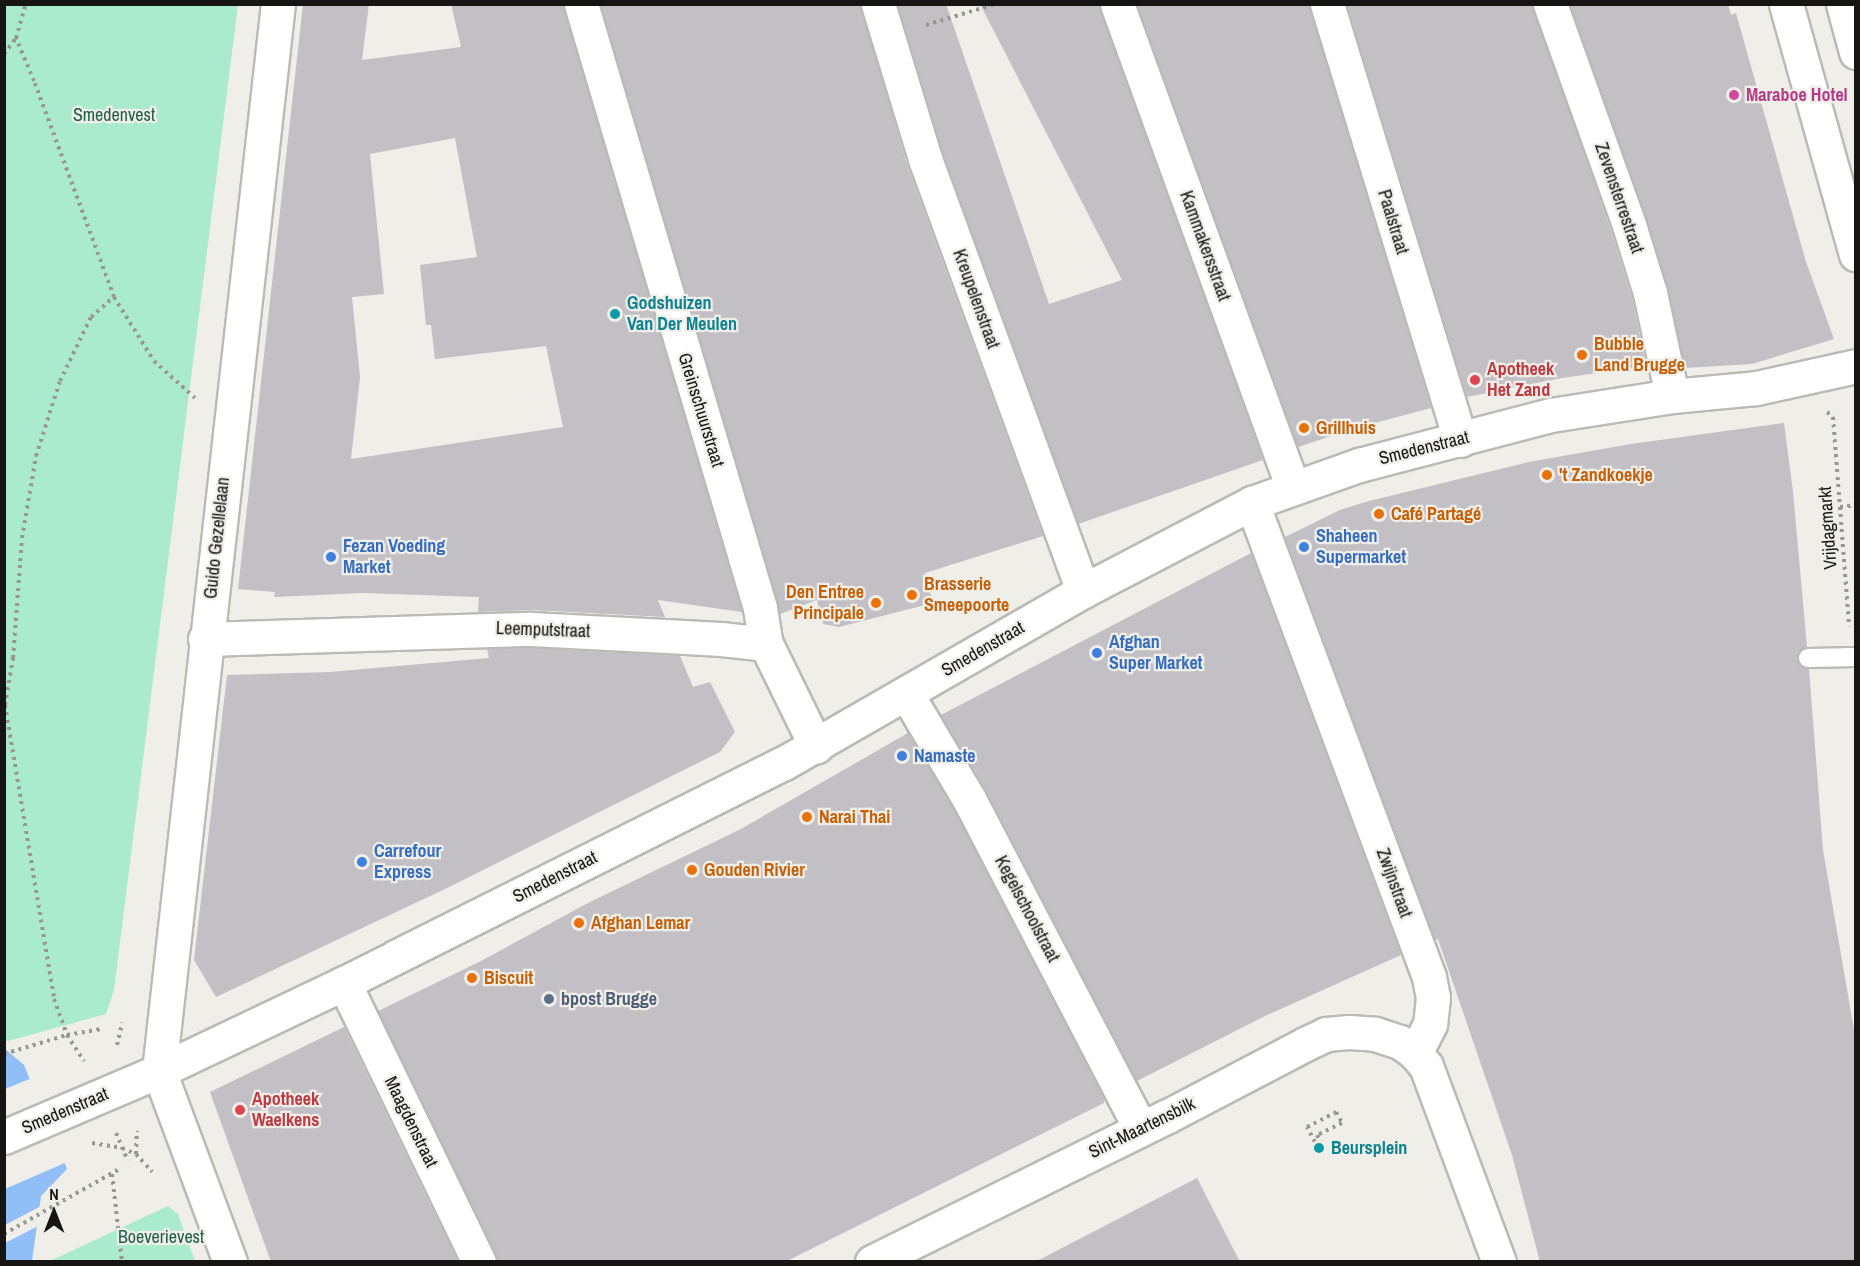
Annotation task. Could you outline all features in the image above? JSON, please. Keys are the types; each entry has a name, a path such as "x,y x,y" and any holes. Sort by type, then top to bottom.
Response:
{"street":[{"name":"Guido Gezellelaan","path":"159,1071 205,639 278,4"},
{"name":"Greinschuurstraat","path":"581,4 760,608 766,644"},
{"name":"Kreupelenstraat","path":"878,4 925,159 1083,591"},
{"name":"Kammakersstraat","path":"1117,4 1293,488"},
{"name":"Paalstraat","path":"1327,4 1460,440"},
{"name":"Zevensterrestraat","path":"1550,4 1636,248 1650,293 1672,396"},
{"path":"1786,4 1856,254"},
{"path":"1843,4 1856,52"},
{"name":"Smedenstraat","path":"4,1137 159,1071 344,983 816,746 1083,591 1252,503 1359,465 1551,415 1672,396 1756,388 1856,366"},
{"name":"Zwijnstraat","path":"1252,503 1429,977 1433,997 1430,1024 1416,1053"},
{"name":"Leemputstraat","path":"205,639 531,629 721,639 766,644"},
{"path":"766,644 816,746"},
{"name":"Kegelschoolstraat","path":"906,693 969,799 1141,1129"},
{"name":"Maagdenstraat","path":"344,983 479,1262"},
{"name":"Sint-Maartensbilk","path":"872,1262 1141,1129 1326,1034 1375,1034 1400,1042 1416,1053"},
{"path":"1416,1053 1426,1066 1499,1262"},
{"path":"159,1071 230,1262"}],"lane":[{"path":"1808,658 1853,658"}],"path":[{"path":"4,54 16,38 26,4"},
{"path":"888,36 995,4"},
{"path":"16,38 114,297 161,368 204,404 231,413"},
{"path":"87,1065 67,1035 54,999 5,705 13,658 22,538 36,456 60,381 91,316 114,297"},
{"name":"Vrijdagmarkt","path":"1799,378 1803,392 1833,417 1853,658"},
{"path":"1839,507 1856,505"},
{"path":"4,1054 67,1035 101,1029"},
{"path":"1315,1142 1306,1126 1336,1112 1342,1123 1317,1135 1321,1142"},
{"path":"114,1128 128,1161"},
{"path":"89,1143 122,1148 136,1154"},
{"path":"4,1234 121,1168"},
{"path":"112,1174 122,1262"}],"green space":[{"name":"Smedenvest","path":"4,5 238,5 114,990 106,1014 8,1041 4,1040"},
{"name":"Boeverievest","path":"168,1206 178,1214 195,1261 50,1261"}],"water":[{"path":"4,1048 24,1065 67,1169 41,1196 32,1261 5,1261"}],"pier":[{"path":"32,1078 67,1162 5,1189 5,1089"},
{"path":"43,1205 40,1225 5,1243 5,1225"}],"building":[{"path":"303,4 369,4 362,60 461,47 451,4 563,4 742,612 658,600 665,617 532,610 478,612 479,597 362,593 274,597 275,592 238,589","holes":["455,138 477,257 420,265 426,325 431,325 435,359 546,346 563,427 351,459 360,377 352,297 384,294 370,154"]},
{"path":"601,4 860,4 907,165 1043,536 925,573 933,603 839,627 823,624 817,600 780,614"},
{"path":"898,4 946,4 1049,304 1122,280 980,4 1099,4 1263,460 1078,524 943,153"},
{"path":"1137,4 1309,4 1431,408 1356,428 1298,447"},
{"path":"1347,4 1532,4 1611,231 1632,298 1646,366 1562,378 1467,397"},
{"path":"1570,4 1728,4 1731,15 1736,13 1806,262 1834,339 1752,364 1685,368 1668,289 1647,219"},
{"path":"1784,423 1793,492 1807,647 1798,652 1797,659 1802,668 1809,669 1823,850 1856,1042 1856,1262 1540,1262 1512,1155 1438,939 1435,940 1285,537 1340,510 1369,501 1529,462 1631,444"},
{"path":"1251,553 1401,955 1265,1016 1137,1081 986,790 941,715"},
{"path":"531,648 680,656 693,687 710,682 735,732 720,752 445,889 216,997 194,960 227,675 330,672 489,658 487,649"},
{"path":"908,733 953,808 1104,1098 1104,1103 785,1262 497,1262 378,1011 481,961 588,903 739,830"},
{"path":"344,1027 458,1262 271,1262 210,1092"},
{"path":"1197,1178 1240,1262 1035,1262"}],"place":[{"name":"Maraboe Hotel","path":"1734,95"},
{"name":"Godshuizen Van Der Meulen","path":"615,314"},
{"name":"Bubble Land Brugge","path":"1582,355"},
{"name":"Apotheek Het Zand","path":"1475,380"},
{"name":"Grillhuis","path":"1304,428"},
{"name":"'t Zandkoekje","path":"1547,475"},
{"name":"Café Partagé","path":"1379,514"},
{"name":"Shaheen Supermarket","path":"1304,547"},
{"name":"Fezan Voeding Market","path":"331,557"},
{"name":"Brasserie Smeepoorte","path":"912,595"},
{"name":"Den Entree Principale","path":"876,603"},
{"name":"Afghan Super Market","path":"1097,653"},
{"name":"Namaste","path":"902,756"},
{"name":"Narai Thai","path":"807,817"},
{"name":"Carrefour Express","path":"362,862"},
{"name":"Gouden Rivier","path":"692,870"},
{"name":"Afghan Lemar","path":"579,923"},
{"name":"Biscuit","path":"472,978"},
{"name":"bpost Brugge","path":"549,999"},
{"name":"Apotheek Waelkens","path":"240,1110"},
{"name":"Beursplein","path":"1319,1148"}]}
